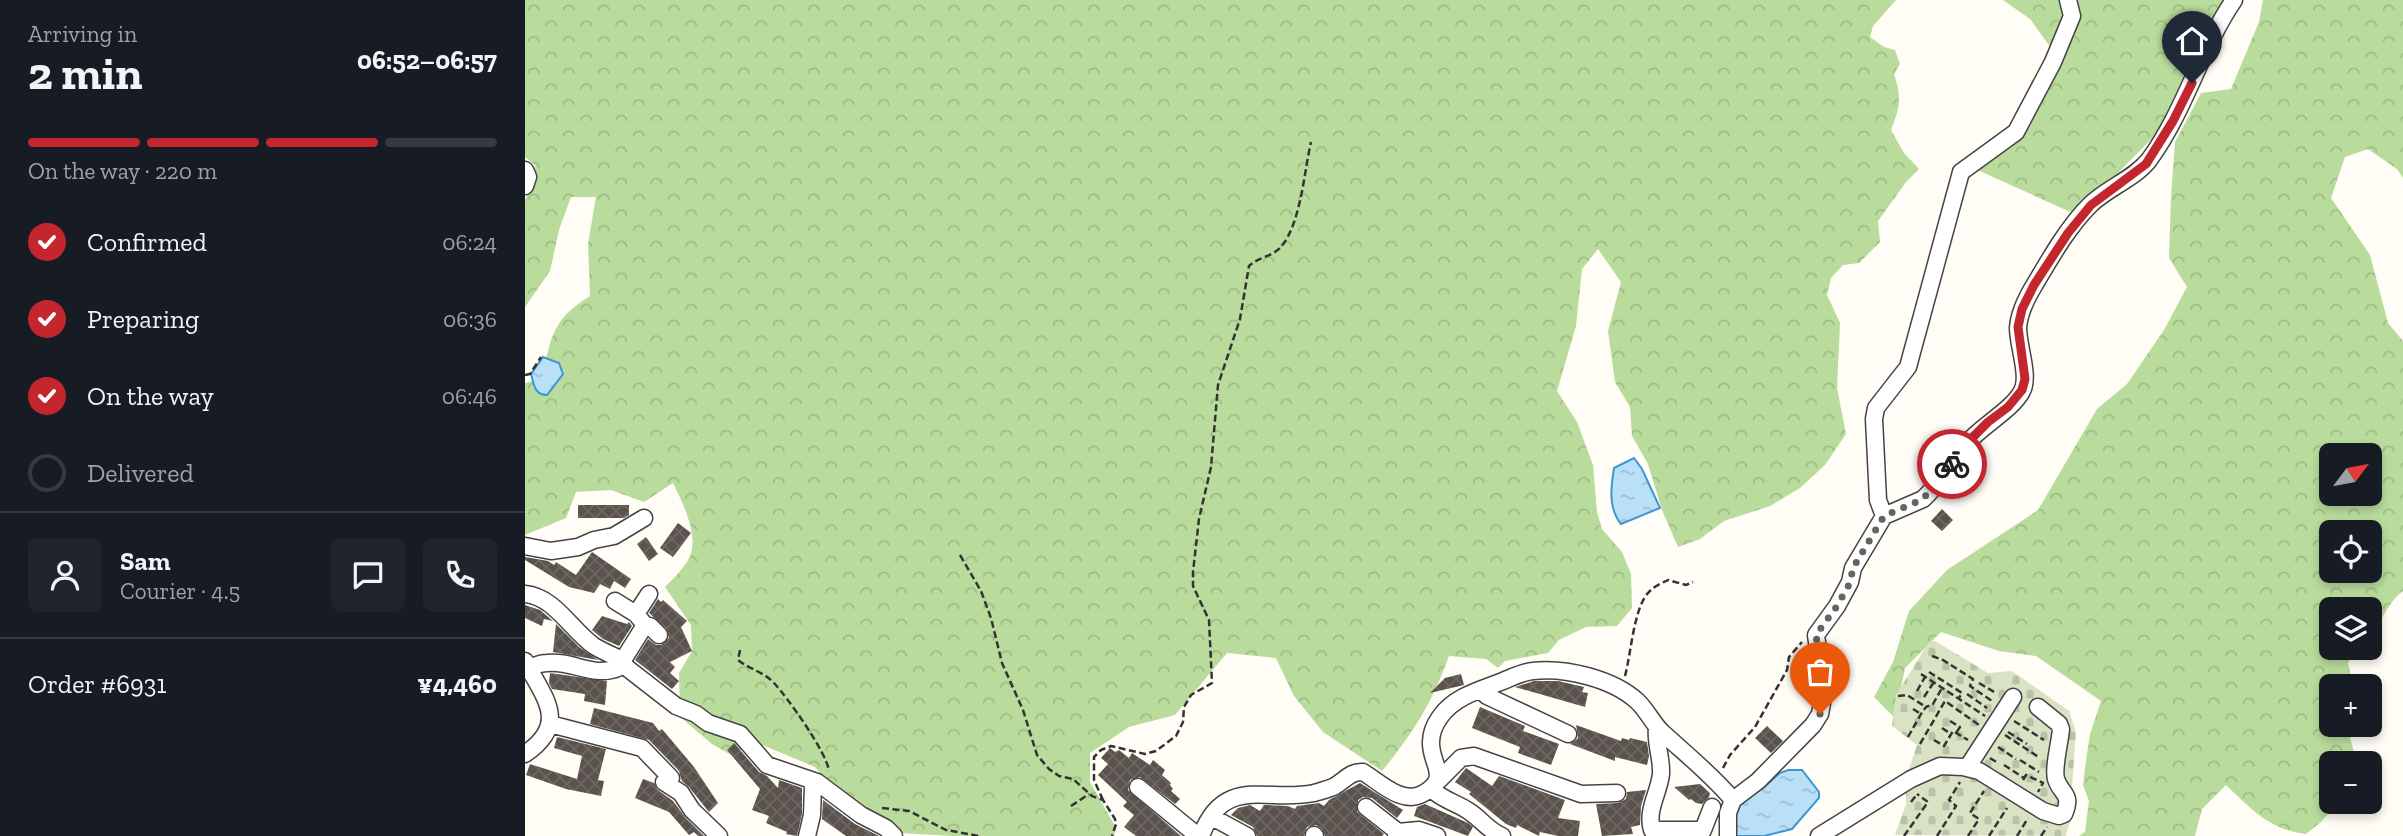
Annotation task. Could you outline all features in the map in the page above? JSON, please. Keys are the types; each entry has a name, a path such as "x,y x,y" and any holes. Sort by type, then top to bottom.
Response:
{"street":[{"path":"1884,516 1878,500 1874,419 1876,408 1907,367 1961,172 2015,132 2053,62 2072,16 2068,0"},
{"path":"1728,836 1728,813 1733,800 1758,781 1813,725 1820,714 1824,692 1816,635 1837,606 1850,583 1853,568 1884,516 1923,499 1930,493 1968,442 2008,407 2022,390 2025,379 2018,327 2022,309 2034,285 2068,233 2091,205 2146,164 2157,149 2190,87 2219,22 2234,0"},
{"path":"525,170 529,177 525,186"},
{"path":"525,546 551,551 578,547 614,536 644,519"},
{"path":"525,594 536,595 549,603 593,645 623,662 676,706 696,714 708,723 740,734 767,765 823,787 894,836"},
{"path":"525,754 541,741 550,723 546,699 526,666 556,663 603,673 618,668 623,662 649,594"},
{"path":"615,601 659,635"},
{"path":"1502,836 1492,832 1468,810 1443,800 1434,785 1439,770 1431,743 1436,724 1447,707 1482,689 1530,671 1555,670 1594,679 1620,689 1639,703 1657,728 1715,779 1733,800"},
{"path":"1448,692 1481,682 1487,696 1568,734"},
{"path":"1819,836 1929,770 1950,765 1964,774 1979,771 2043,811 2059,816 2064,814 2068,804 2067,796 2059,787 2055,776 2061,729 2059,724 2038,707"},
{"path":"1964,774 1997,722"},
{"path":"550,723 642,748 681,793 692,810 719,836"},
{"path":"1657,728 1661,770 1650,814 1653,830 1703,830 1712,807"},
{"path":"1138,787 1200,836 1223,804 1249,793 1282,796 1312,793 1333,787 1357,772 1363,772 1402,797 1418,796 1434,785 1461,758 1474,755 1581,794 1618,793"},
{"path":"807,836 823,787"},
{"path":"1366,807 1397,834 1419,830 1437,836"},
{"path":"1212,817 1247,836"}],"path":[{"path":"1112,836 1115,819 1094,780 1094,757 1111,746 1145,754 1156,751 1176,736 1183,722 1184,707 1191,695 1212,683 1209,620 1193,586 1199,519 1211,467 1219,385 1240,319 1249,267 1273,254 1289,234 1311,142"},
{"path":"525,375 530,374 541,357"},
{"path":"960,555 991,618 1002,663 1030,730 1037,755 1059,776 1073,779 1089,794 1103,800"},
{"path":"1620,689 1631,656 1634,621 1646,594 1668,580 1686,586 1693,582"},
{"path":"1715,779 1730,755 1755,727 1787,670 1793,650 1808,632 1816,635"},
{"path":"740,650 738,660 761,672 775,684 811,735 829,767 823,787"},
{"path":"1931,656 1943,660 1973,679 1970,686 2000,706 1997,722 2016,759"},
{"path":"1929,672 1962,693 1958,699"},
{"path":"1921,674 2027,744"},
{"path":"1917,691 1925,677"},
{"path":"1924,697 1934,682"},
{"path":"1979,683 2005,699 1997,722"},
{"path":"1908,737 1921,714 1926,707 1933,704 1942,688"},
{"path":"1967,694 2047,763"},
{"path":"1898,696 1907,695 1926,707"},
{"path":"1920,744 1945,701 2059,750"},
{"path":"1913,709 1921,714"},
{"path":"1950,721 1960,727 1956,733"},
{"path":"1934,740 1944,746 1953,731 1956,733 1997,722"},
{"path":"1942,728 1951,734"},
{"path":"2004,765 2024,778"},
{"path":"1937,836 1957,806 1948,800 1964,774"},
{"path":"1968,836 1979,819 1970,813 1989,784 1997,790 2000,785"},
{"path":"1071,806 1089,794"},
{"path":"1904,836 1928,802 1917,794"},
{"path":"879,807 908,811 940,828 979,836"},
{"path":"1989,836 2007,808"},
{"path":"2017,836 2029,817 2036,821 2043,811"}],"green space":[{"path":"525,0 1896,0 1873,26 1870,37 1884,47 1895,50 1900,64 1894,74 1899,102 1891,130 1904,153 1919,169 1906,182 1878,221 1880,242 1859,263 1843,265 1831,278 1827,295 1840,323 1837,388 1846,434 1825,465 1800,488 1770,506 1724,521 1700,539 1678,547 1662,510 1648,464 1632,436 1630,407 1615,382 1608,331 1621,282 1598,249 1582,269 1576,326 1557,391 1577,422 1593,465 1597,512 1602,529 1622,552 1631,574 1632,608 1617,626 1586,627 1559,640 1548,653 1505,661 1498,668 1486,659 1449,656 1421,716 1382,771 1323,732 1294,696 1276,658 1227,653 1175,715 1129,727 1090,753 1090,782 1116,828 1114,836 953,836 899,833 838,795 815,767 760,744 729,754 712,744 680,717 679,673 692,651 691,625 665,587 687,562 693,543 682,501 673,483 644,502 611,490 576,492 566,518 525,535 525,383 541,379 551,341 560,322 567,313 590,296 588,244 596,197 571,197 559,230 550,271 525,307 525,201 531,184 529,173 536,166 525,157"},
{"path":"2003,0 2223,0 2189,62 2163,127 2077,215 1973,168 2022,130 2051,48 2030,19"},
{"path":"2263,0 2403,0 2403,178 2397,169 2368,149 2345,157 2331,198 2370,255 2388,323 2403,341 2403,591 2382,618 2382,597 2319,597 2319,660 2350,660 2350,674 2319,674 2319,737 2350,737 2353,751 2319,751 2319,814 2328,814 2306,834 2271,823 2226,785 2202,809 2195,836 2079,836 2085,832 2089,801 2083,785 2090,734 2101,701 2036,656 1999,651 1941,632 1905,668 1895,718 1874,697 1893,662 1909,611 1947,570 2038,510 2097,409 2127,384 2164,330 2187,287 2169,258 2175,142 2201,93 2231,89 2259,22"},
{"path":"1935,641 1988,673 2012,671 2069,711 2076,732 2072,787 2075,801 2066,836 1895,835 1906,804 1906,778 1917,745 1892,726 1896,695 1929,642"}],"water":[{"path":"543,357 559,363 563,374 547,395 537,391 531,374"},
{"path":"1634,458 1660,508 1621,524 1612,504 1614,468"},
{"path":"1802,770 1819,792 1819,798 1792,829 1764,836 1733,836 1735,803 1762,789 1780,773"}],"building":[{"path":"578,505 629,505 629,515 624,518 578,518"},
{"path":"1942,509 1953,520 1942,531 1931,521"},
{"path":"678,523 691,533 673,557 660,548"},
{"path":"646,537 658,554 649,561 637,544"},
{"path":"592,552 631,579 625,588 614,581 610,589 600,584 594,593 569,587 525,560 525,557 548,561 554,565 556,562 576,575"},
{"path":"658,599 661,602 663,600 687,621 681,627 692,651 670,662 675,667 670,673 679,681 672,689 635,660 648,639 661,645 669,638 666,628 649,613"},
{"path":"525,605 540,610 553,621 544,619 542,626 525,618"},
{"path":"602,616 627,624 629,622 632,626 619,646 603,639 592,630"},
{"path":"556,624 579,647 598,660 553,652"},
{"path":"550,673 607,681 605,705 584,701 585,694 552,689 549,683"},
{"path":"1461,674 1464,685 1430,693 1445,678"},
{"path":"1534,681 1558,681 1584,687 1582,692 1588,693 1585,707 1515,687"},
{"path":"1480,707 1525,726 1523,731 1559,744 1551,765 1518,753 1520,747 1472,728"},
{"path":"594,708 653,723 659,731 662,729 694,767 718,803 709,812 682,781 679,771 649,740 590,724"},
{"path":"1576,725 1621,741 1622,738 1630,738 1647,742 1647,765 1615,757 1615,761 1570,744 1578,738"},
{"path":"1767,726 1783,741 1771,753 1755,738"},
{"path":"557,737 606,749 598,780 604,781 601,796 566,789 526,775 530,764 577,779 582,756 554,748"},
{"path":"734,743 759,772 778,788 779,780 802,788 802,814 797,836 786,834 787,832 766,823 769,816 752,810 760,789 727,750"},
{"path":"1110,748 1115,752 1119,750 1129,758 1132,753 1150,765 1153,760 1165,770 1162,775 1171,783 1171,791 1180,799 1175,804 1140,777 1130,780 1128,790 1181,836 1136,836 1124,827 1134,815 1123,806 1127,802 1098,775 1108,764 1101,758"},
{"path":"1466,768 1492,786 1499,776 1565,800 1558,818 1580,821 1578,836 1540,832 1539,836 1517,825 1516,828 1506,824 1469,794 1471,792 1455,782"},
{"path":"643,779 654,783 704,836 698,836 694,832 689,835 669,812 635,798"},
{"path":"1360,783 1403,810 1397,818 1372,798 1363,797 1358,800 1357,812 1384,834 1382,836 1325,836 1322,829 1316,825 1307,827 1304,836 1257,836 1253,827 1231,815 1238,808 1250,805 1260,811 1264,805 1295,809 1297,806 1319,803 1324,806 1329,800"},
{"path":"1700,784 1710,793 1702,804 1689,800 1674,787"},
{"path":"1646,790 1641,806 1640,825 1631,827 1633,834 1602,836 1596,804 1618,803 1626,799 1627,792"},
{"path":"823,800 855,824 879,836 846,836 822,819"},
{"path":"1425,804 1468,823 1473,827 1468,836 1414,816 1417,807"}],"way so far":[{"path":"1820,714 1824,692 1816,635 1837,606 1850,583 1853,568 1884,516 1923,499 1952,464"}],"route":[{"path":"1952,464 1968,442 2008,407 2022,390 2025,379 2018,327 2022,309 2034,285 2068,233 2091,205 2146,164 2173,121 2192,83"}]}
